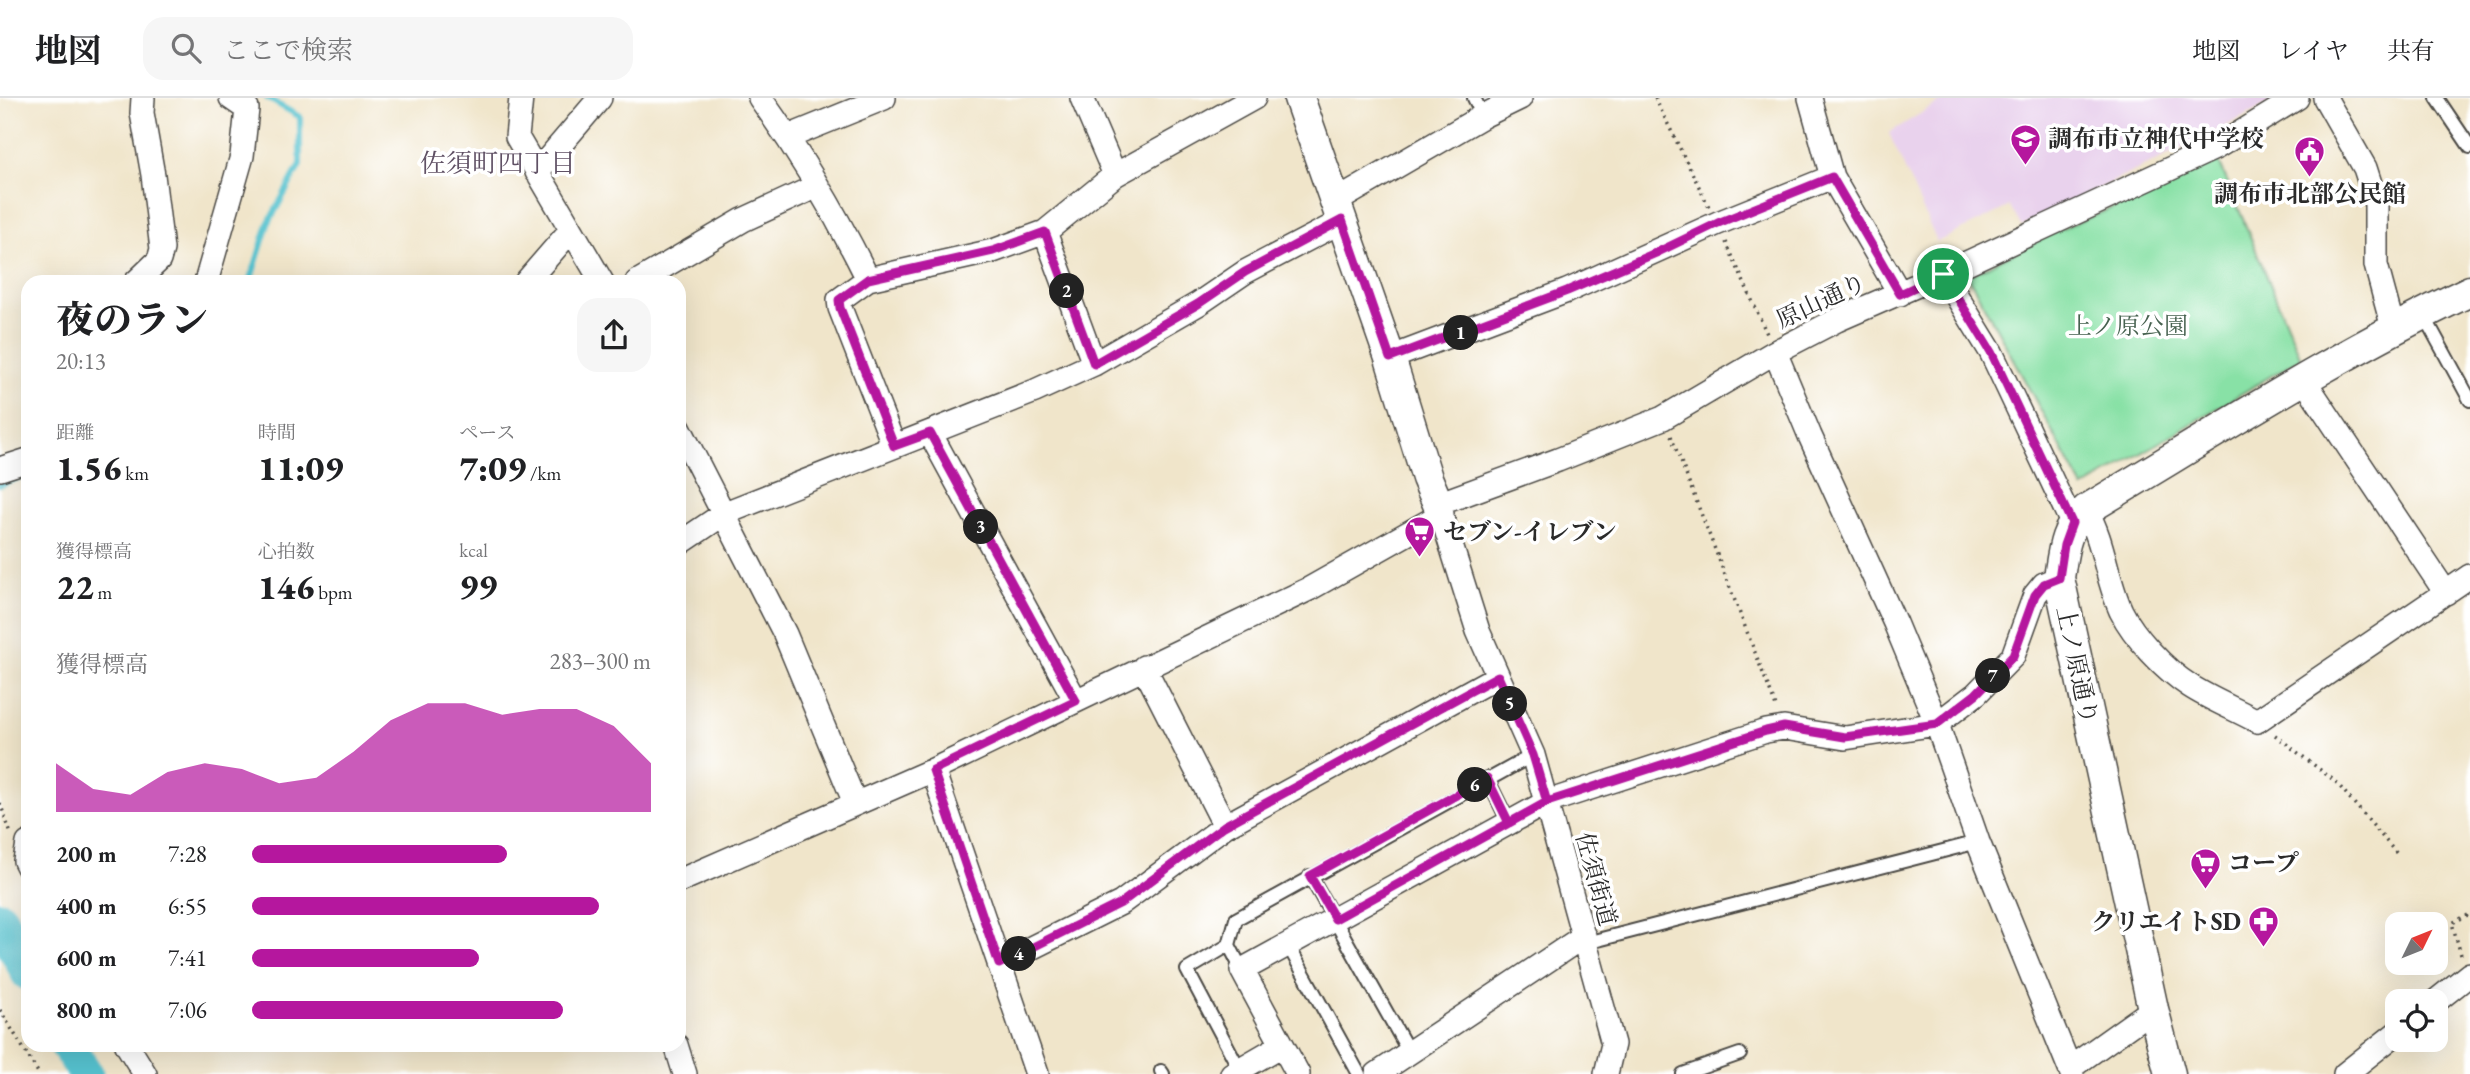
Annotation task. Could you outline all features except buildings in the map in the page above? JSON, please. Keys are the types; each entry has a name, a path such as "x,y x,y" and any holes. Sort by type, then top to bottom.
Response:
{"street":[{"path":"143,98 142,113 162,248 159,260 143,275"},
{"path":"208,275 242,156 247,109 231,98"},
{"path":"521,98 517,137 598,275"},
{"path":"537,172 600,98"},
{"path":"760,98 788,137 842,226 868,279"},
{"path":"788,137 884,98"},
{"path":"1082,98 1115,175"},
{"path":"894,446 839,300 868,279 993,251 1045,232 1115,175 1254,98"},
{"path":"1299,98 1390,358 1439,509"},
{"path":"686,539 725,513 1035,391 1094,364 1198,304 1339,211 1479,107 1520,98"},
{"path":"1810,98 1832,177 1900,294"},
{"name":"原山通り","path":"686,878 933,770 1309,589 1439,509 1664,418 1775,352 1837,320 1900,294 2217,148 2297,98"},
{"path":"2325,98 2365,168 2376,202 2376,265 2393,328"},
{"path":"1390,358 1567,291 1718,223 1832,177"},
{"path":"649,275 743,220 817,186"},
{"path":"532,275 570,230"},
{"path":"1045,232 1094,364"},
{"path":"1943,274 1991,352 2079,517 2097,531 2106,568 2122,612 2146,648 2189,685 2257,721 2470,576"},
{"path":"2079,517 2393,328 2470,291"},
{"path":"1775,352 1937,724 1978,842 2071,1071 2152,1009"},
{"path":"2304,380 2446,593"},
{"path":"930,433 1076,701"},
{"path":"686,440 785,634 855,803"},
{"path":"0,469 21,462"},
{"name":"佐須街道","path":"1439,509 1465,595 1533,755 1547,802 1613,1044 1606,1074"},
{"name":"上ノ原通り","path":"2079,517 2064,545 2059,578 2152,1009 2170,1074"},
{"path":"1298,1074 1242,970 1547,802 1784,727 1845,737 1937,724 1976,694 2013,656 2035,595 2044,584 2059,578"},
{"path":"1144,667 1224,826"},
{"path":"999,964 1121,903 1224,826 1498,676"},
{"path":"933,770 1037,1074"},
{"path":"1377,1074 1585,939"},
{"path":"2448,992 2469,977"},
{"path":"2345,1074 2385,1042"},
{"path":"1236,1072 1282,1045"},
{"path":"131,1052 145,1074"},
{"path":"678,1052 685,1074"}],"lane":[{"path":"2437,98 2470,147"},
{"path":"2423,314 2470,400"},
{"path":"1242,970 1229,945 1236,919 1487,778 1533,755"},
{"path":"1487,778 1509,823"},
{"path":"1585,939 1978,842"},
{"path":"1310,876 1409,1052"},
{"path":"1229,945 1187,970 1236,1072"},
{"path":"1288,945 1359,1074"},
{"path":"1682,1074 1740,1054"}],"path":[{"path":"1664,418 1784,727"},
{"path":"2257,721 2336,782 2398,855"},
{"path":"2469,977 2452,923 2470,915"},
{"path":"0,1010 21,1044"},
{"path":"26,1052 39,1074"}],"shaded area":[{"name":"調布市立神代中学校","path":"1946,98 2278,98 2213,133 2021,226 2010,206 1937,242 1889,133"}],"green space":[{"name":"上ノ原公園","path":"2217,157 2301,358 2083,488 1968,276 2055,232 2159,188"}],"waterway":[{"path":"252,275 268,224 300,165 300,117 267,98"},
{"path":"0,485 21,477"},
{"path":"0,918 21,959"},
{"path":"72,1052 86,1074"}],"place":[{"name":"調布市立神代中学校","path":"2025,166"},
{"name":"調布市北部公民館","path":"2310,179"},
{"name":"セブン-イレブン","path":"1420,559"},
{"name":"コープ","path":"2205,890"},
{"name":"クリエイトSD","path":"2264,949"}],"district":[{"name":"佐須町四丁目","path":"498,163"}],"route":[{"path":"1943,274 1900,294 1832,177 1718,223 1567,291 1390,358 1342,220 1245,272 1198,304 1094,364 1045,232 993,251 868,279 844,295 839,300 840,308 894,446 930,433 1076,701 933,770 999,964 1121,903 1224,826 1498,676 1533,755 1547,802 1509,823 1335,919 1310,876 1487,778 1509,823 1547,802 1766,731 1784,727 1845,737 1937,724 1976,694 2013,656 2035,595 2044,584 2059,578 2064,545 2072,523 1991,352 1943,274"}]}
